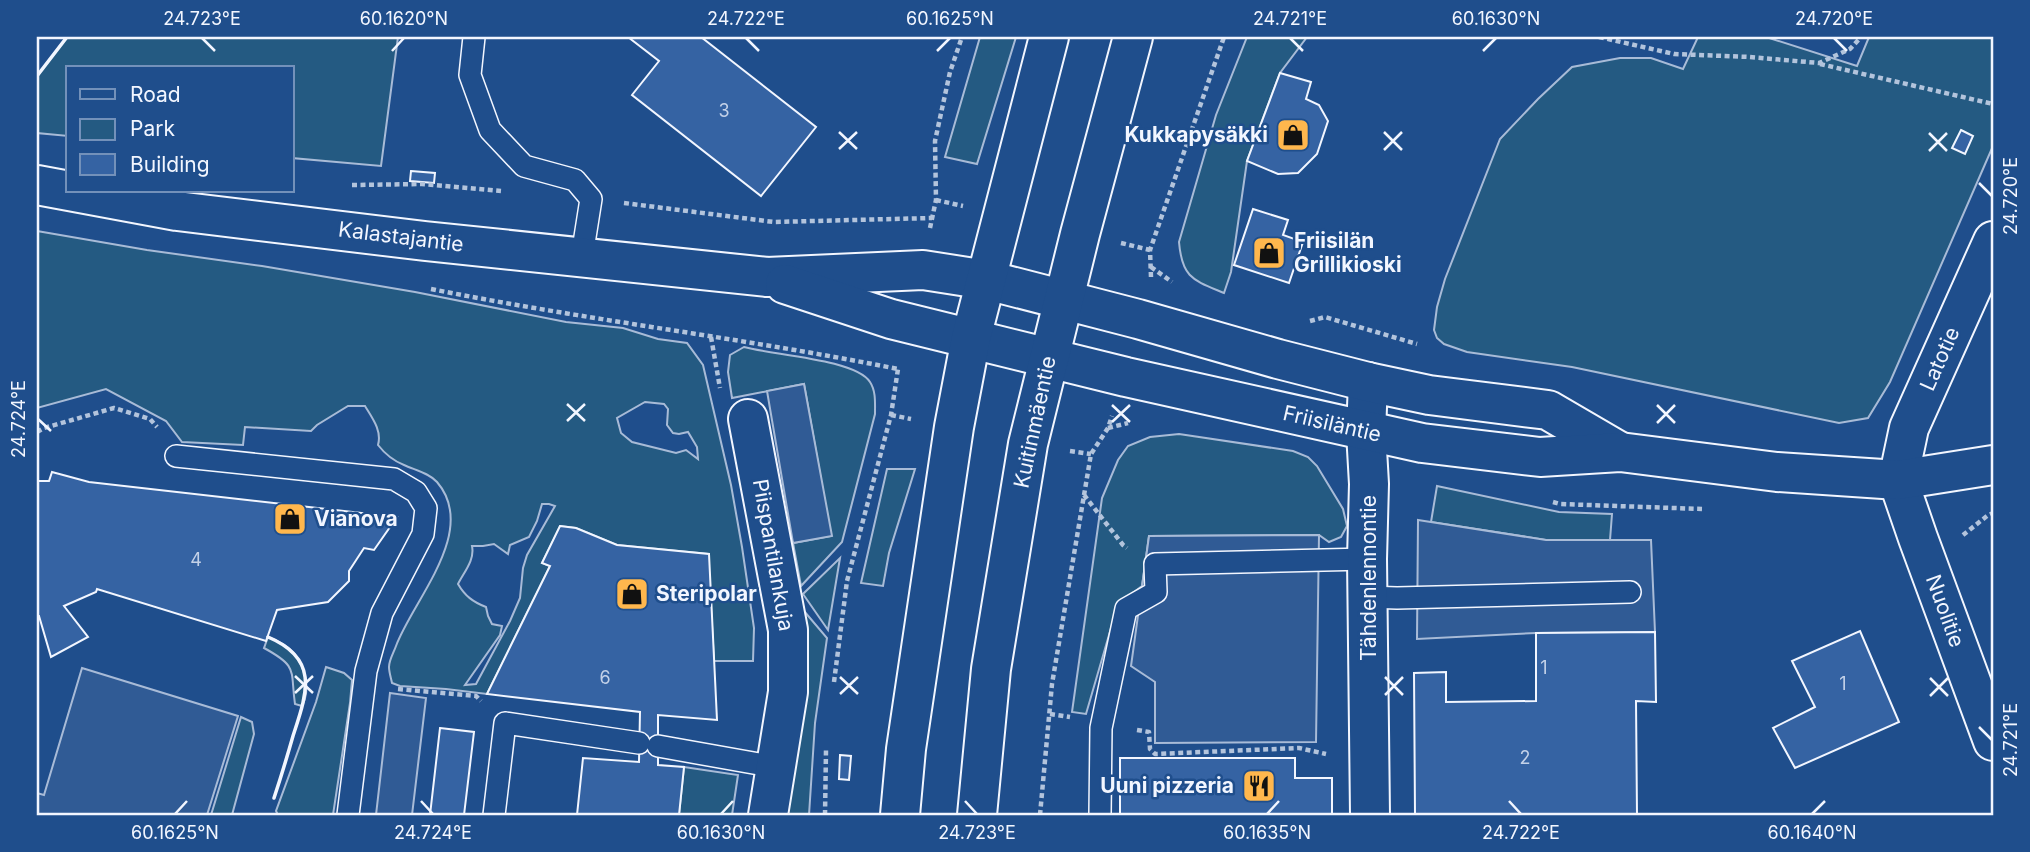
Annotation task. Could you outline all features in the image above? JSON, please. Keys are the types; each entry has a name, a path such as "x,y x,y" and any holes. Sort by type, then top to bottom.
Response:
{"main road":[{"path":"900,815 908,735 954,427 971,338 1049,37"},
{"name":"Kuitinmäentie","path":"977,815 991,669 1024,464 1063,300 1132,37"},
{"name":"Kalastajantie","path":"37,185 66,190"},
{"name":"Kalastajantie","path":"75,192 177,211 425,241 766,277 923,270 987,280 1063,300"},
{"name":"Latotie","path":"1898,480 1909,428 1993,241"},
{"name":"Kalastajantie","path":"766,277 891,319 1049,358"},
{"name":"Friisiläntie","path":"1063,300 1368,382 1429,395 1549,410 1620,452"},
{"name":"Friisiläntie","path":"1049,358 1366,432 1422,443 1540,457 1620,452 1777,472 1898,480 1993,465"},
{"name":"Tähdenlennontie","path":"1368,382 1366,432 1369,484 1367,597 1370,815"},
{"name":"Piispantilankuja","path":"748,419 788,630 788,692 768,815"},
{"name":"Nuolitie","path":"1898,480 1993,741"}],"lane":[{"path":"474,37 470,75 490,130 524,166 575,180 591,199 582,256"},
{"path":"176,456 394,479 416,492 426,508 423,534 382,613 366,671 348,815"},
{"path":"1100,815 1101,728 1126,608 1156,592 1155,564 1367,559"},
{"path":"1367,597 1630,592"},
{"path":"494,815 505,723 776,766"}],"path":[{"path":"932,218 936,200 935,142 950,72 962,37"},
{"path":"1151,282 1150,250 1224,37"},
{"path":"1599,37 1674,54 1819,63 1993,104"},
{"path":"1819,63 1850,49 1861,37"},
{"path":"419,286 596,319 806,351 898,369 891,415 847,581 834,685"},
{"path":"37,432 114,408 150,419 169,440 176,456"},
{"path":"1040,815 1052,684 1091,454 1108,428"},
{"path":"1084,495 1123,545 1155,564"},
{"path":"414,691 476,696"},
{"path":"1050,714 1149,732 1150,749 1155,754 1299,748 1370,762"},
{"path":"825,815 827,738"}],"green space":[{"path":"67,37 398,37 381,166 294,158 294,66 66,66 66,136 37,133 37,76"},
{"path":"980,37 1016,37 977,164 945,157"},
{"path":"1247,37 1307,37 1280,73 1247,161 1231,272 1224,293 1197,281 1186,271 1179,242 1216,115"},
{"path":"1698,37 1766,37 1857,66 1869,37 1993,37 1993,146 1890,382 1868,418 1839,423 1572,367 1467,352 1444,344 1437,338 1434,330 1437,307 1445,279 1500,139 1572,67 1620,58 1651,58 1683,69"},
{"path":"37,231 415,292 566,322 623,328 658,339 687,343 703,365 731,485 754,628 753,661 714,661 708,554 617,545 576,528 560,526 542,563 550,566 487,694 400,686 392,683 390,662 404,628 439,565 451,522 448,501 437,482 393,459 378,445 378,430 365,406 348,406 311,431 245,427 243,445 182,442 166,421 106,389 37,408","holes":["645,402 664,404 668,409 667,425 673,433 688,432 697,447 698,459 686,450 676,453 632,442 621,433 617,418","542,504 555,506 527,555 520,598 476,684 465,685 500,635 502,626 492,624 486,607 470,598 458,584 470,561 472,546 494,544 508,554 510,545 529,537"]},
{"path":"744,347 848,368 870,382 875,397 875,414 842,542 801,586 793,543 831,536 804,384 732,398 728,372 730,355"},
{"path":"1179,434 1293,451 1308,457 1317,466 1343,509 1347,526 1341,537 1329,542 1319,535 1149,536 1142,586 1118,604 1086,714 1072,712 1102,498 1118,460 1128,446 1150,437"},
{"path":"887,469 915,469 889,553 883,586 861,583"},
{"path":"1437,486 1559,512 1612,514 1610,540 1546,540 1431,522"},
{"path":"840,558 828,630 803,594"},
{"path":"804,611 827,638 815,723 809,815 786,815"},
{"path":"268,637 290,649 301,664 306,686 302,706 295,704 288,665 264,648"},
{"path":"326,667 344,673 352,680 333,815 278,815 276,811"},
{"path":"241,717 252,722 254,734 232,815 211,815"},
{"path":"684,767 738,775 732,815 679,815"}],"shaded area":[{"path":"804,384 832,536 793,543 767,391"},
{"path":"1418,520 1546,540 1651,540 1655,632 1536,633 1417,639"},
{"path":"1319,535 1316,742 1155,743 1155,682 1131,666 1149,536"},
{"path":"82,668 238,716 207,815 37,815 37,793 44,795"},
{"path":"390,693 426,698 412,815 376,815"}],"building":[{"path":"628,37 701,37 816,127 761,196 632,95 659,61"},
{"path":"1280,73 1311,82 1306,99 1319,105 1328,121 1317,154 1298,173 1278,174 1247,161"},
{"path":"1961,130 1973,136 1965,154 1952,148"},
{"path":"411,171 435,173 434,183 410,181"},
{"name":"Friisilän Grillikioski","path":"1253,209 1288,220 1283,235 1303,242 1289,283 1234,265"},
{"path":"52,472 89,482 397,517 374,550 364,548 349,571 349,581 328,602 277,610 266,641 97,589 96,592 64,606 88,637 51,657 37,616 37,481 49,481"},
{"path":"560,526 576,528 617,545 709,554 717,720 658,715 658,765 684,767 679,815 577,815 583,758 639,762 640,712 487,694 550,566 542,563"},
{"path":"1860,631 1899,722 1795,768 1773,728 1815,707 1792,661"},
{"path":"1655,632 1656,702 1636,701 1637,815 1415,815 1414,673 1446,672 1446,702 1536,701 1536,633"},
{"path":"440,728 474,732 464,815 430,815"},
{"path":"840,755 851,756 849,780 839,779"},
{"path":"1120,758 1295,758 1295,778 1332,778 1332,815 1120,815"}],"wall":[{"path":"37,76 67,37"},
{"path":"268,637 296,656 305,679 302,705 274,798"}],"place":[{"name":"Kukkapysäkki","path":"1293,135"},
{"name":"Friisilän Grillikioski","path":"1269,253"},
{"name":"Vianova","path":"290,519"},
{"name":"Steripolar","path":"632,594"},
{"name":"Uuni pizzeria","path":"1259,786"}]}
